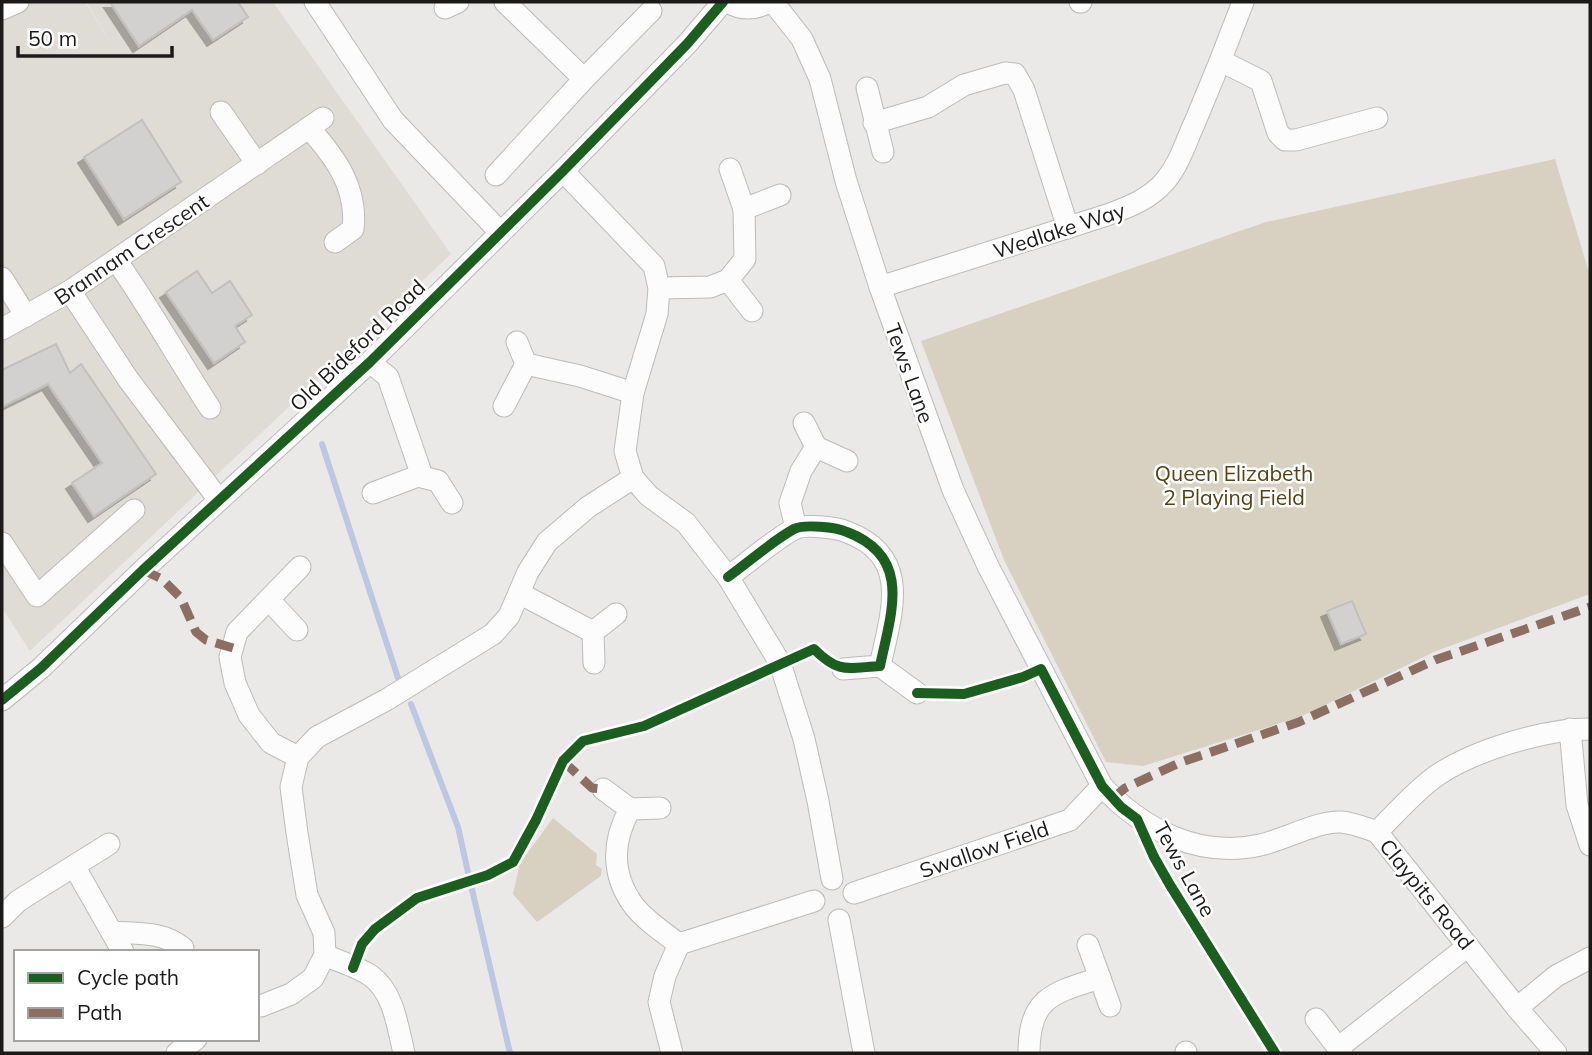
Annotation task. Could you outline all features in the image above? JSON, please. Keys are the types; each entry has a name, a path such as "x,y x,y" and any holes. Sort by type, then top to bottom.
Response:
{"street":[{"path":"2,9 18,2"},
{"path":"316,2 393,120 499,231"},
{"path":"505,2 583,79"},
{"path":"725,2 747,9 771,2"},
{"name":"Old Bideford Road","path":"2,700 41,668 370,362 499,231 563,171 725,2"},
{"name":"Tews Lane","path":"771,2 802,39 820,79 846,181 880,287 953,490 988,566 1102,786 1121,807 1137,819"},
{"name":"Wedlake Way","path":"880,287 1133,206 1154,192 1167,179 1177,162 1221,61 1243,2"},
{"path":"496,175 583,79 651,11"},
{"path":"1221,61 1261,81 1278,133 1285,140 1296,140 1377,118"},
{"path":"874,123 928,107 964,85 1005,73 1015,74 1024,90 1068,228"},
{"path":"867,88 883,152"},
{"path":"221,112 257,164"},
{"name":"Brannam Crescent","path":"2,329 70,291 316,123 347,181 355,216 353,229 335,242"},
{"path":"659,288 710,287 729,279 745,259 744,209 730,169"},
{"path":"563,171 654,266 659,288 657,314 633,393 625,452 633,478 649,496 686,523 729,577 780,663 804,739 832,879"},
{"path":"744,209 779,195"},
{"path":"116,260 210,408"},
{"path":"2,278 26,316"},
{"path":"729,279 752,311"},
{"path":"70,291 128,379 219,500"},
{"path":"504,406 526,364 517,342"},
{"path":"370,362 388,377 420,470 418,476"},
{"path":"526,364 580,376 633,393"},
{"path":"804,423 816,447 848,461"},
{"path":"796,528 790,503 801,471 816,447"},
{"path":"373,493 418,476 438,481 452,503"},
{"path":"261,1006 291,994 313,978 325,955 324,933 307,895 297,832 291,787 298,757 317,737 386,700 493,634 509,616 528,572 547,542 588,507 633,478"},
{"path":"2,543 37,596 134,510"},
{"path":"729,577 796,528 837,528 857,536 878,552 890,570 894,601 880,666"},
{"path":"298,757 271,743 248,715 235,683 230,657 237,632 300,567"},
{"path":"519,593 593,632"},
{"path":"269,600 297,630"},
{"path":"593,632 616,614"},
{"path":"593,632 594,663"},
{"path":"844,669 880,666 917,693"},
{"path":"1377,832 1434,778 1456,764 1535,735 1580,729 1577,805 1590,845"},
{"name":"Swallow Field","path":"854,892 1070,820 1102,786"},
{"path":"604,789 631,809 660,808"},
{"path":"631,809 616,842 623,884 634,906 679,944"},
{"name":"Claypits Road","path":"1137,819 1181,841 1230,848 1257,846 1338,822 1355,824 1377,832 1517,1009 1556,1053"},
{"path":"2,917 18,901 109,844"},
{"path":"74,866 122,950"},
{"path":"832,879 848,884 856,900 852,911 839,920 825,918 814,901 820,886 832,879"},
{"path":"672,1053 659,1002 665,976 679,944 814,901"},
{"path":"839,920 864,1053"},
{"path":"112,932 172,938 183,948"},
{"path":"1088,945 1110,1006"},
{"path":"1316,1019 1340,1051 1468,946"},
{"path":"325,955 372,977 382,989 395,1014 404,1053"},
{"path":"1517,1009 1556,975 1590,958"},
{"path":"1029,1053 1029,1035 1035,1012 1054,993 1100,978"},
{"path":"177,1053 193,1041"}],"shaded area":[{"path":"2,2 85,2 116,51 86,2 273,2 451,254 30,651 2,608"}],"green space":[{"name":"Queen Elizabeth 2 Playing Field","path":"1555,159 1590,276 1590,594 1434,652 1300,717 1143,766 1106,762 1004,560 921,341 1266,222"},
{"path":"553,818 597,854 596,865 602,869 601,876 537,922 513,894 520,863"}],"building":[{"path":"110,2 238,2 248,17 213,40 192,10 139,46"},
{"path":"142,120 181,182 124,219 84,157"},
{"path":"197,271 212,293 230,281 252,315 235,326 245,342 214,363 166,292"},
{"path":"56,344 70,373 81,364 156,474 94,516 72,483 102,463 48,384 2,407 2,370"},
{"path":"1352,601 1366,634 1341,644 1327,611"}],"waterway":[{"path":"322,444 398,678"},
{"path":"411,704 458,827 469,877"},
{"path":"471,885 510,1053"}],"marked path":[{"path":"143,570 162,579 181,598 196,632 206,640 233,648"},
{"path":"1113,798 1125,788 1179,763 1299,722 1435,660 1590,607"},
{"path":"563,761 592,788 603,789"}],"cycle path":[{"path":"2,700 41,668 143,570 370,362 563,171 687,44 723,2"},
{"path":"353,968 362,944 375,929 417,898 488,875 513,862 563,761 583,741 644,726 814,649 830,662 844,668 880,666 892,607 892,589 889,571 882,556 868,543 835,529 799,527 777,539 728,577"},
{"path":"917,693 964,694 1041,669 1102,786 1121,807 1137,819 1170,885 1275,1053"}]}
